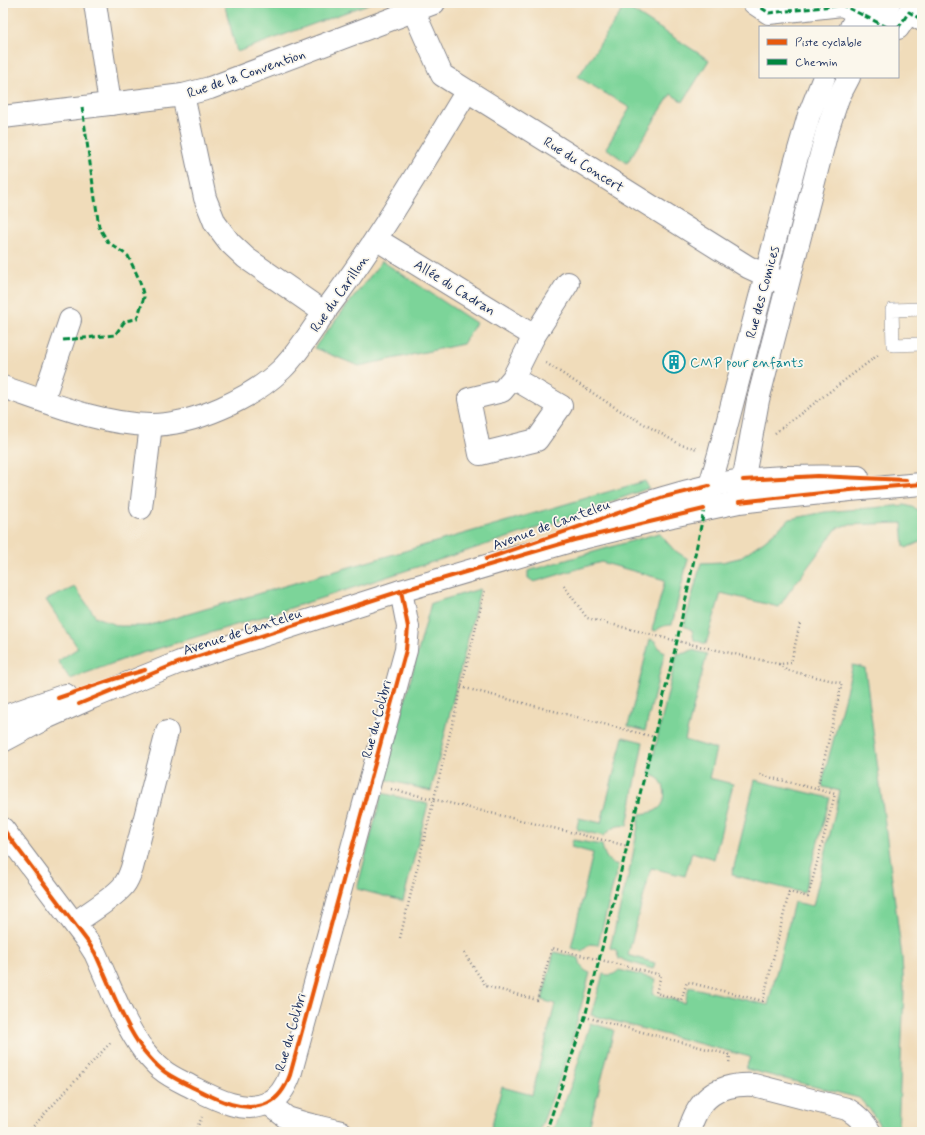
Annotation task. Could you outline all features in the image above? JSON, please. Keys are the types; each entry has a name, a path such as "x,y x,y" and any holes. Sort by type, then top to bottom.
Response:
{"street":[{"path":"95,3 110,104"},
{"name":"Rue de la Convention","path":"3,117 183,95 210,88 414,12 434,3"},
{"path":"754,3 769,13 842,5 885,26"},
{"path":"885,26 889,3"},
{"name":"Rue du Concert","path":"414,12 442,75 748,267 787,285"},
{"path":"885,26 909,12 922,20"},
{"name":"Rue des Comices","path":"704,509 709,486 720,454 807,122 824,78"},
{"name":"Rue des Comices","path":"739,502 758,400 787,285 827,131 838,98 848,78"},
{"name":"Rue du Carillon","path":"3,387 92,416 123,423 151,425 205,416 256,389 282,369 350,279 467,91"},
{"path":"183,95 205,198 215,223 230,243 246,258 325,313"},
{"name":"Allée du Cadran","path":"376,239 531,344"},
{"path":"513,378 531,344 568,283"},
{"path":"43,400 70,320"},
{"path":"141,508 151,425"},
{"name":"Avenue de Canteleu","path":"401,591 621,511 664,497 709,486 743,480 818,476 922,480"},
{"name":"Avenue de Canteleu","path":"3,717 114,679 180,662 401,591 574,540 739,502 922,484"},
{"name":"Rue du Colibri","path":"268,1103 281,1092 290,1075 408,639 407,617 401,591"},
{"name":"Avenue de Canteleu","path":"3,740 90,698 180,662"},
{"path":"75,923 116,892 124,885 129,877 167,732"},
{"path":"3,829 75,923 95,953 128,1025 144,1051 161,1069 212,1097 232,1104 251,1106 268,1103 287,1118 341,1132"},
{"path":"689,1132 697,1111 704,1100 714,1092 740,1084 754,1085 847,1108 865,1123 870,1132"}],"lane":[{"path":"922,309 892,310 893,345 922,344"}],"path":[{"path":"531,344 616,408 682,445 720,454"},
{"path":"772,436 893,345"},
{"path":"400,938 491,564"},
{"path":"564,586 587,618 677,641 779,664 791,663 800,623"},
{"path":"779,664 786,670 842,683 817,790"},
{"path":"461,687 654,737"},
{"path":"464,953 486,986 537,1000 552,948 661,975 656,993 681,1000 686,982 763,1001 788,892 808,897 836,794 757,774"},
{"path":"370,784 628,846"},
{"path":"584,1017 730,1055 728,1087"},
{"path":"28,1132 128,1025"}],"green space":[{"path":"224,3 371,3 237,52"},
{"path":"625,6 709,60 683,102 671,94 627,163 606,148 630,108 578,77"},
{"path":"382,261 476,323 463,344 359,366 314,348"},
{"path":"645,481 649,488 553,523 272,614 130,657 70,679 58,661 78,648 46,600 75,587 96,617 119,626 147,626"},
{"path":"905,505 915,508 922,514 922,541 906,548 904,546 902,523 846,525 837,528 779,607 721,593 706,644 694,640 692,630 684,626 701,563 722,562 739,558 764,541 790,519 825,512"},
{"path":"659,533 674,550 688,559 672,625 664,626 656,631 652,630 665,580 601,562 534,582 528,578 528,571"},
{"path":"480,589 431,791 384,779 431,603"},
{"path":"650,639 655,641 660,649 665,652 645,731 628,726"},
{"path":"692,650 707,654 685,740 716,749 709,778 733,784 714,859 692,852 685,876 651,868 628,955 655,963 653,969 619,959 616,950 610,948 632,860 640,814 649,813 656,810 663,803 665,795 660,780 649,774 677,654 686,653"},
{"path":"853,665 865,668 902,957 904,991 898,1132 884,1132 870,1110 859,1098 746,1069 750,1057 591,1015 603,974 612,975 619,970 656,979 652,994 685,1003 689,987 768,1005 794,902 813,906 840,791 823,787 822,783"},
{"path":"623,737 643,742 627,826 614,828 604,836 578,830 577,827 579,818 601,823"},
{"path":"755,780 830,798 804,893 732,875"},
{"path":"382,793 428,804 403,901 357,889"},
{"path":"573,840 602,845 607,858 618,866 598,945 590,944 582,951 571,948 593,853 571,847"},
{"path":"554,952 579,958 582,967 585,971 590,973 566,1062 539,1132 490,1132 502,1087 532,1095 555,1004 542,1000"},
{"path":"590,1023 614,1030 588,1132 552,1132 572,1083"}],"marked path":[{"path":"754,3 769,13 842,5 885,26"},
{"path":"899,27 909,12 922,20"},
{"path":"63,340 115,335 125,321 137,319 144,297 139,279 128,256 108,242 99,227 82,107"},
{"path":"546,1132 585,1017 677,641 704,509"}],"cycle path":[{"path":"743,480 818,476 906,480"},
{"path":"739,502 922,484"},
{"path":"486,559 664,497 709,486"},
{"path":"79,704 180,662 401,591 574,540 704,509"},
{"path":"3,829 88,942 95,953 117,1004 130,1029 144,1051 154,1063 164,1072 175,1078 208,1095 228,1103 248,1107 258,1106 272,1101 282,1091 290,1075 406,650 408,627 401,591"},
{"path":"58,698 145,670"}],"place":[{"name":"CMP pour enfants","path":"674,362"}]}
